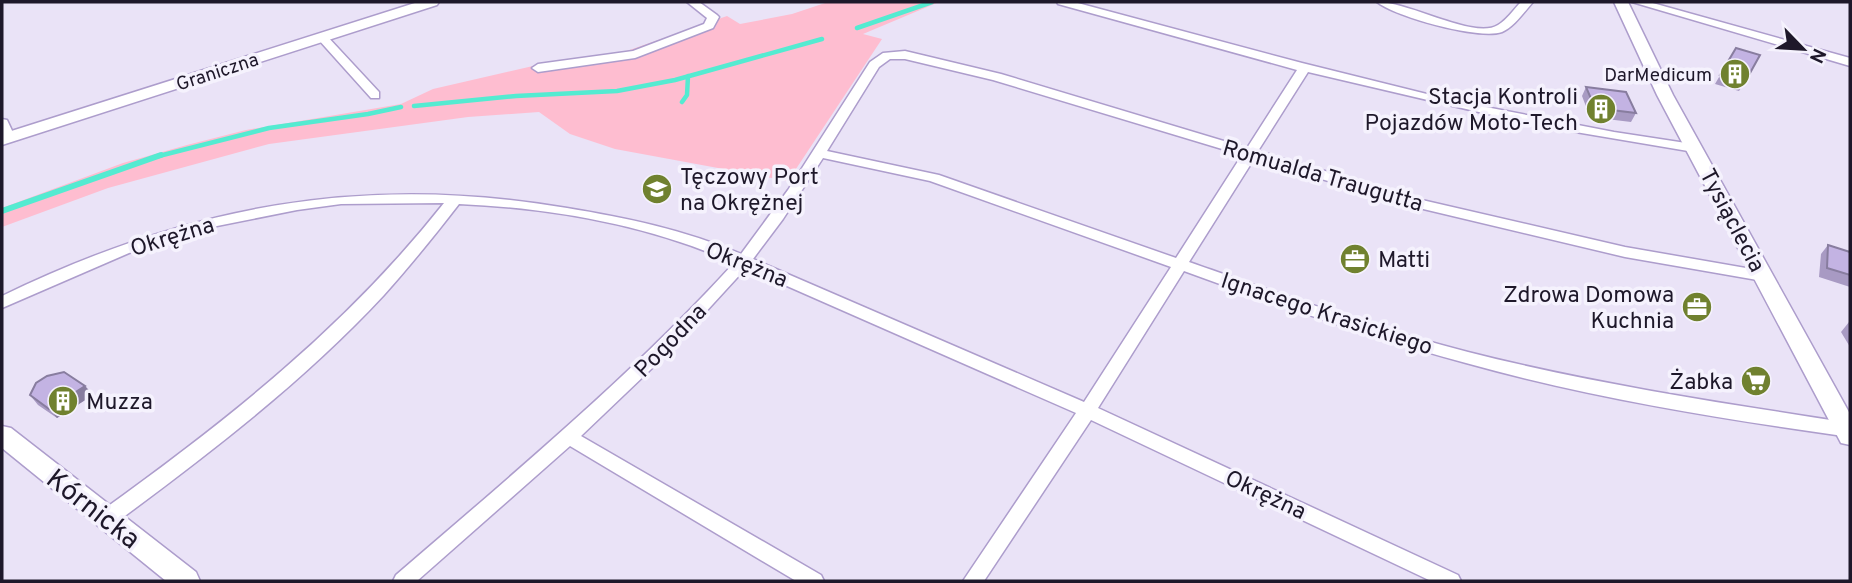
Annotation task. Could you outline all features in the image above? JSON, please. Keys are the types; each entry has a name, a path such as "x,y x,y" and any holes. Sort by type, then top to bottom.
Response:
{"street":[{"name":"Graniczna","path":"4,134 432,2"},
{"path":"697,5 716,2"},
{"path":"1062,2 1305,67 1524,120 1620,138 1694,148"},
{"path":"1383,2 1472,30 1489,32 1501,29 1527,2"},
{"name":"Tysiąclecia","path":"1621,2 1650,66 1849,432"},
{"path":"1637,2 1850,62"},
{"path":"538,68 614,59 709,26 713,17 697,5"},
{"path":"322,37 374,95"},
{"name":"Romualda Traugutta","path":"887,56 905,55 997,77 1249,154 1482,220 1625,252 1763,276"},
{"name":"Pogodna","path":"403,581 638,373 743,261 818,153 874,65 887,56"},
{"path":"973,581 1088,410 1305,67"},
{"name":"Ignacego Krasickiego","path":"818,153 934,178 1326,316 1468,358 1632,395 1849,432"},
{"name":"Okrężna","path":"2,303 106,257 219,221 283,208 345,199 454,200 567,213 672,234 743,261 1088,410 1451,581"},
{"path":"107,518 254,408 304,365 380,292 454,200"},
{"name":"Kórnicka","path":"2,435 186,581"},
{"path":"568,436 814,581"}],"shaded area":[{"path":"828,2 939,2 863,34 882,39 788,181 615,149 570,134 539,112 468,117 269,144 108,188 2,227 2,208 123,163 187,145 246,130 401,104 433,89 546,63 621,53 727,16 740,24 792,14"}],"building":[{"name":"DarMedicum","path":"1736,48 1760,55 1745,82 1720,75"},
{"path":"1586,87 1626,92 1636,113 1595,108"},
{"path":"1828,245 1850,252 1850,275 1827,268"},
{"path":"64,372 85,386 49,409 30,395 36,383 47,376"}],"waterway":[{"path":"857,28 932,2"},
{"path":"688,76 822,39"},
{"path":"414,106 516,96 617,91 688,76"},
{"path":"682,102 687,95 688,76"},
{"path":"156,157 269,128 401,107"},
{"path":"156,157 161,155"},
{"path":"2,211 156,157"}],"place":[{"name":"DarMedicum","path":"1735,74"},
{"name":"Stacja Kontroli Pojazdów Moto-Tech","path":"1601,109"},
{"name":"Tęczowy Port na Okrężnej","path":"657,189"},
{"name":"Matti","path":"1355,259"},
{"name":"Zdrowa Domowa Kuchnia","path":"1697,307"},
{"name":"Żabka","path":"1756,381"},
{"name":"Muzza","path":"63,401"}]}
